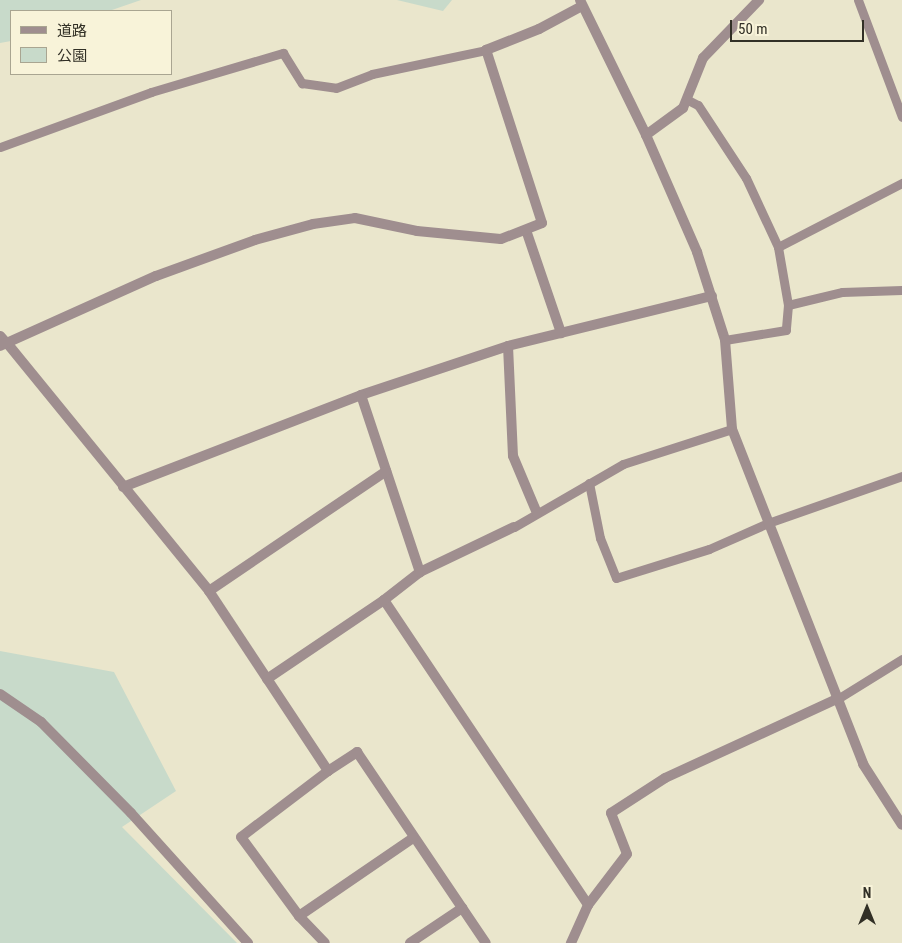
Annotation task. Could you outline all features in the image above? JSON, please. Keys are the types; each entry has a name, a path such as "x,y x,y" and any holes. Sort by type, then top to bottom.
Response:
{"street":[{"path":"646,135 683,108 704,58 759,0"},
{"path":"328,771 209,591 2,342 156,276 255,240 314,224 355,218 417,231 500,239 542,223 486,50 539,29 581,3 646,135 712,296 725,340 732,429 839,698 863,764 902,824"},
{"path":"526,230 560,333"},
{"path":"123,487 361,395 508,346 712,296"},
{"path":"508,346 513,456 538,514"},
{"path":"361,395 420,572"},
{"path":"209,591 386,472"},
{"path":"267,679 384,600 420,572 514,527"},
{"path":"384,600 588,905"},
{"path":"0,694 41,722 131,813 248,943"},
{"path":"571,943 588,905 627,854 612,813 665,778 839,698"},
{"path":"325,943 299,916 241,837 328,771 357,752 413,838 486,943"},
{"path":"299,916 413,838"},
{"path":"410,943 462,908"}],"lane":[{"path":"858,0 902,117"},
{"path":"0,147 151,92 283,53 302,83 336,88 372,74 486,50"},
{"path":"686,99 698,104 746,178 778,247 788,305 786,330 725,340"},
{"path":"778,247 902,183"},
{"path":"788,305 842,292 902,290"},
{"path":"514,527 623,464 732,429"},
{"path":"589,483 600,538 616,578 709,549 768,523 902,476"},
{"path":"839,698 902,659"}],"green space":[{"path":"0,0 141,0 112,10 10,10 10,41 0,43"},
{"path":"397,0 452,0 443,11"},
{"path":"0,651 114,672 176,791 122,827 237,943 0,943"}]}
